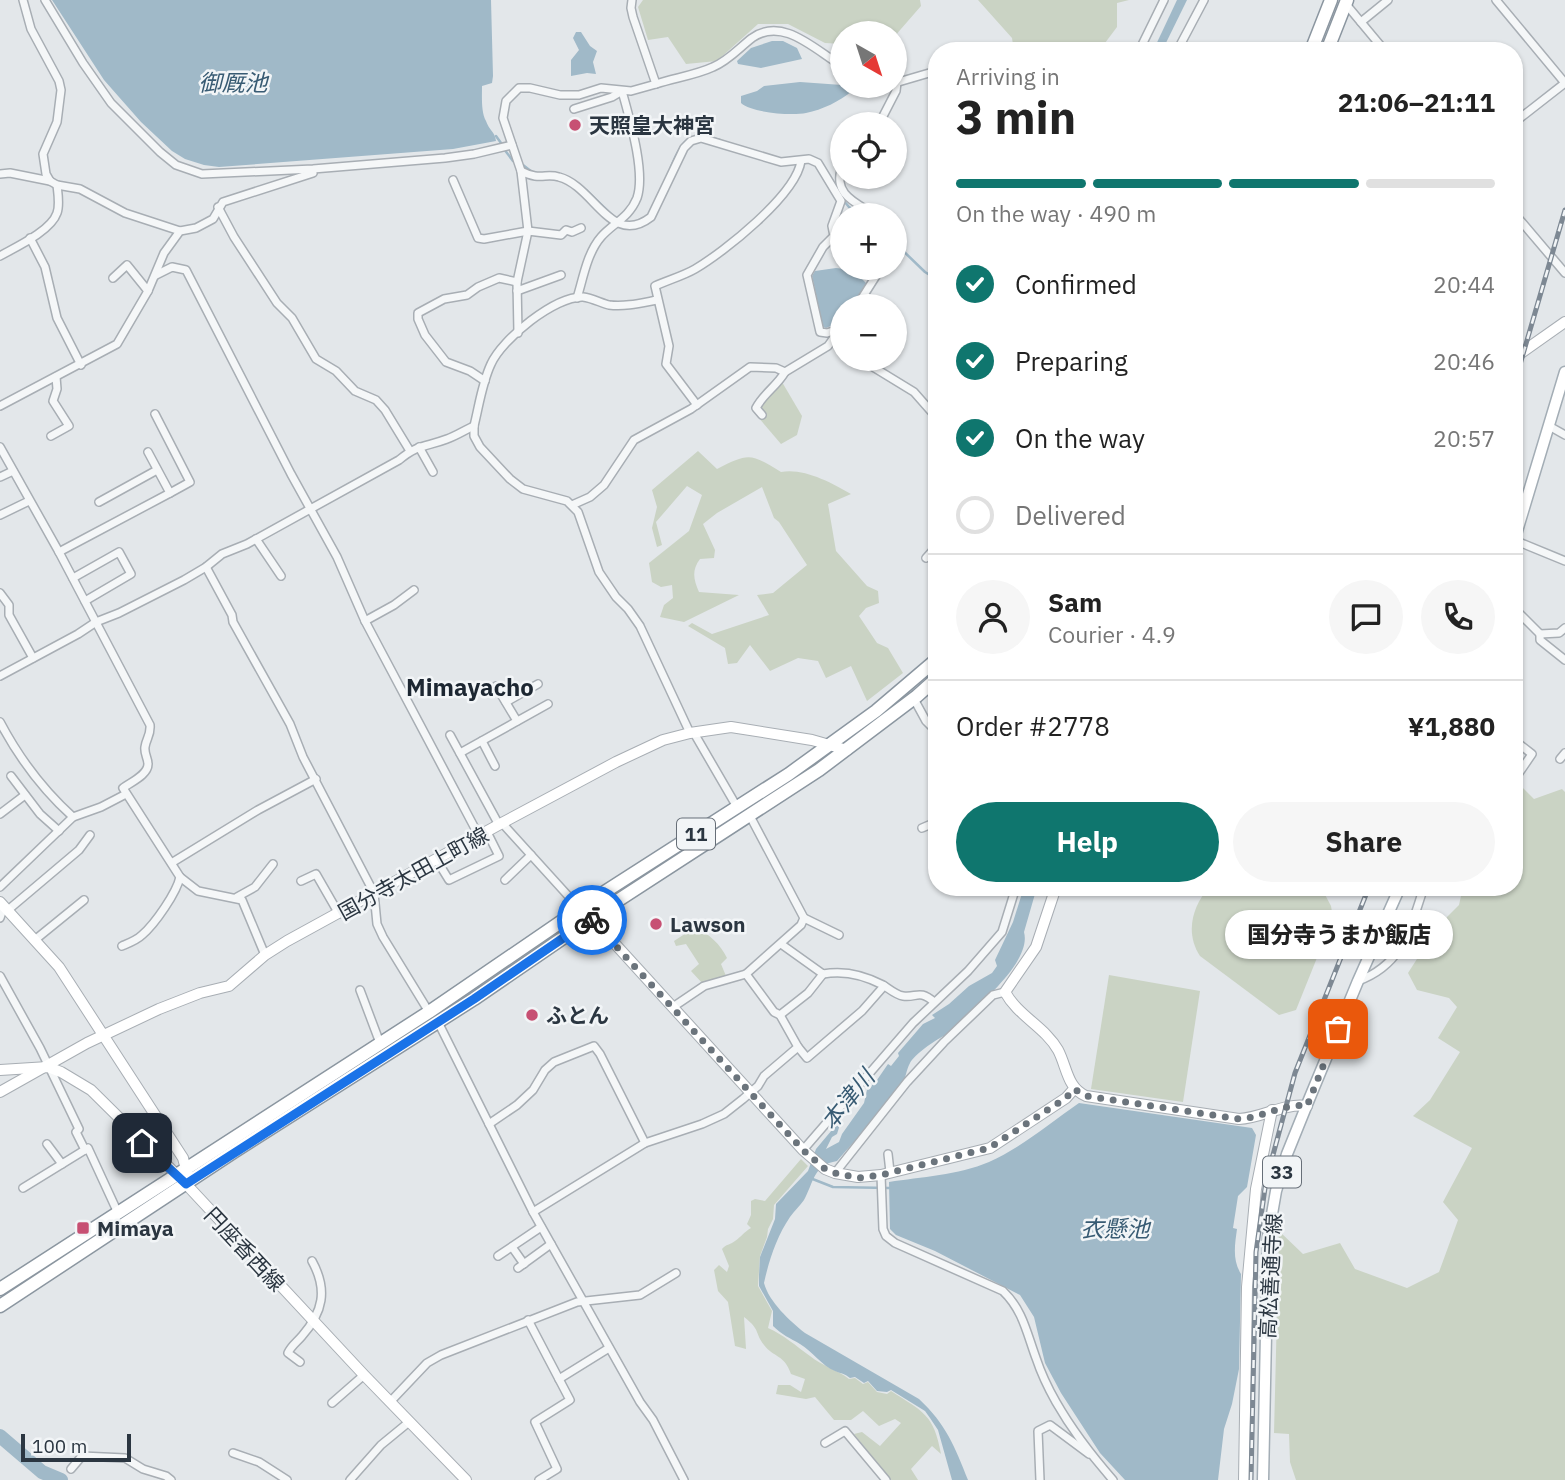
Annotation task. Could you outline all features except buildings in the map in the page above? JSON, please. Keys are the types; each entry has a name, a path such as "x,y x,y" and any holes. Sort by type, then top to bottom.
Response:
{"highway":[{"path":"1315,42 1331,0"},
{"path":"1330,42 1345,1"},
{"name":"11","path":"0,1289 118,1213 438,1022 586,914 876,711 928,667"},
{"name":"11","path":"0,1306 183,1176 380,1043 586,914 750,816 847,750 928,686"}],"main road":[{"path":"1523,352 1565,322"},
{"path":"1523,511 1565,372"},
{"name":"国分寺太田上町線","path":"0,1092 105,1034 186,998 229,986 265,955 374,893 616,762 663,740 731,727 830,744 847,750"},
{"path":"1053,896 1036,947 1005,992 1023,1015 1051,1040 1074,1089 1086,1096 1239,1119 1255,1117 1290,1105 1307,1106"},
{"name":"高松善通寺線","path":"1263,1480 1268,1237 1276,1191 1287,1154 1396,896"},
{"path":"4,906 59,967 105,1034 183,1176"},
{"path":"586,914 804,1151 834,1173 858,1178 933,1164 989,1148 1056,1105 1074,1089"},
{"path":"0,1070 48,1067"},
{"name":"円座香西線","path":"48,1067 91,1090 183,1176 364,1376 466,1480"},
{"path":"1244,1480 1247,1287 1256,1189 1272,1110"}],"street":[{"path":"0,256 30,238 57,214 54,183 46,174 43,154 57,122 61,90 59,80 31,29 23,0"},
{"path":"45,0 111,103 176,165 202,174 221,175 445,158 512,145"},
{"path":"632,0 633,17 656,84"},
{"path":"1143,42 1164,0"},
{"path":"1182,42 1204,0"},
{"path":"1361,22 1388,0"},
{"path":"1496,0 1565,83 1523,116"},
{"path":"1345,1 1378,42"},
{"path":"518,333 517,282 528,231 521,171 503,118 503,110 506,101 519,88 560,95 579,95 601,88 622,91 644,88 711,69 758,34 769,30 783,30 830,58"},
{"path":"907,80 928,73"},
{"path":"574,109 612,97 622,91"},
{"path":"577,298 593,250 602,236 628,213 637,197 640,178 633,124 622,91"},
{"path":"521,171 531,176 558,176 576,186 617,224 634,225 652,217 684,148 691,141 701,138 781,162 809,159 818,163 841,201 832,226 834,236 823,247 807,275 820,332 830,332"},
{"path":"698,405 666,364 669,346 655,286 693,270 740,238 789,186 802,161"},
{"path":"0,174 10,173 80,189 125,213 180,231 196,228 213,219 218,207 232,198 296,177 341,167"},
{"path":"453,180 478,238 528,231 561,235 566,230 572,232 581,228"},
{"path":"218,207 234,237 277,303 292,318 316,359 336,371 355,391 376,400 386,410 410,451"},
{"path":"1523,225 1565,273"},
{"path":"0,406 117,344 148,291 164,253 180,231"},
{"path":"30,238 45,267 57,318 81,365"},
{"path":"113,278 127,265 148,291"},
{"path":"156,275 172,267 186,270 285,463 337,557 365,621 483,834 499,856 449,880 436,859"},
{"path":"517,291 561,275"},
{"path":"485,381 470,371 446,362 425,335 418,313 443,299 467,295 499,278 517,282"},
{"path":"657,300 626,306 609,305 584,297 561,300 540,312 495,356 485,381 474,436 480,447 523,489 560,498 572,505 584,525 599,572 640,626 692,733 737,807"},
{"path":"762,415 756,408 758,403 779,383 785,372 830,343"},
{"path":"572,505 590,497 604,485 634,440 698,405 750,367 776,368 785,372"},
{"path":"880,371 914,392 928,407"},
{"path":"51,436 69,426 53,401 57,389 56,377"},
{"path":"59,552 190,482 155,414"},
{"path":"0,676 78,635 96,622 119,613 206,567 222,554 256,539 399,460 410,451 449,439 474,426"},
{"path":"1549,426 1565,435"},
{"path":"0,447 150,725 151,734 145,743 148,764 145,773 123,788 125,794 173,862 180,877 198,891 242,900 265,955"},
{"path":"419,447 433,472"},
{"path":"148,452 170,493"},
{"path":"99,502 157,470"},
{"path":"0,477 13,471"},
{"path":"0,515 29,501"},
{"path":"256,539 281,576"},
{"path":"1523,545 1565,561"},
{"path":"73,578 119,552 131,575 85,601"},
{"path":"206,567 290,724 303,757 374,893 377,924 383,937 429,1012"},
{"path":"365,621 414,590"},
{"path":"0,593 9,605 9,615 33,658"},
{"path":"1523,617 1539,634 1541,640 1565,660"},
{"path":"1539,634 1559,633 1565,628"},
{"path":"506,702 538,684"},
{"path":"496,686 517,721"},
{"path":"914,699 928,723"},
{"path":"460,753 548,704"},
{"path":"0,722 52,798 73,817"},
{"path":"450,735 500,824 586,914"},
{"path":"482,741 495,766"},
{"path":"1523,747 1532,754 1523,767"},
{"path":"11,776 40,814 59,831"},
{"path":"173,862 258,810 316,779"},
{"path":"0,887 73,817 125,794"},
{"path":"0,814 25,795"},
{"path":"750,816 804,918 839,935"},
{"path":"922,828 928,825"},
{"path":"0,919 4,906 79,850 90,835"},
{"path":"505,880 531,855"},
{"path":"237,897 255,887 273,864"},
{"path":"301,881 316,874 339,914"},
{"path":"122,946 141,936 152,925 179,885 180,877"},
{"path":"804,1151 934,1002 968,971 1002,932 1013,896"},
{"path":"1358,981 1385,966 1401,949 1421,896"},
{"path":"36,939 84,900"},
{"path":"673,1007 704,986 746,974 802,925 804,918"},
{"path":"781,944 823,974"},
{"path":"780,1015 808,993 823,974 835,972 857,974 902,996 915,993 928,996 934,1002"},
{"path":"746,974 774,1012 780,1015 807,1058 862,1011 884,986"},
{"path":"0,976 22,1012 79,1129 76,1132 85,1150"},
{"path":"360,990 380,1043"},
{"path":"834,1173 907,1082 944,1042 993,995 1005,992"},
{"path":"438,1022 541,1227 653,1420 684,1480"},
{"path":"489,1124 525,1098 554,1062 594,1046 645,1143"},
{"path":"533,1212 645,1143 724,1114 798,1046"},
{"path":"47,1144 62,1164"},
{"path":"23,1188 88,1148 118,1213"},
{"path":"888,1154 883,1228 886,1236 1003,1292 1014,1302 1056,1402 1092,1457"},
{"path":"498,1256 541,1227"},
{"path":"512,1247 521,1266 551,1244"},
{"path":"300,1362 288,1353 320,1309 320,1276 312,1261"},
{"path":"390,1402 427,1363 441,1355 582,1301 640,1295 676,1273"},
{"path":"528,1320 570,1400 536,1422 557,1469 539,1480"},
{"path":"559,1379 609,1348"},
{"path":"332,1403 364,1376"},
{"path":"350,1480 381,1445 409,1422"},
{"path":"1040,1480 1038,1431 1050,1424 1092,1457 1114,1480"},
{"path":"825,1443 845,1431 886,1480"},
{"path":"233,1452 259,1462 288,1480"},
{"path":"71,1469 82,1456 116,1456 171,1480"}],"green space":[{"path":"643,0 920,0 921,6 907,22 830,21 830,43 788,24 758,24 717,61 686,64 668,37 648,40 638,7"},
{"path":"978,0 1129,0 1117,3 1117,27 1106,42 1013,42"},
{"path":"782,382 802,416 797,435 781,444 752,410"},
{"path":"698,451 717,469 743,458 756,458 781,472 799,472 817,477 851,494 828,504 836,551 867,586 878,591 879,603 866,608 859,616 877,643 888,648 903,673 867,701 851,666 826,678 818,661 798,658 770,671 750,645 737,663 728,664 725,648 688,626 692,623 712,634 769,615 757,595 773,593 807,565 774,518 762,487 703,524 715,550 714,558 700,559 695,568 699,592 739,595 684,622 660,617 664,605 673,598 672,585 661,587 652,582 649,563 689,531 702,495 687,486 656,522 662,545 657,547 652,528 657,507 652,490"},
{"path":"1523,788 1534,799 1562,789 1565,792 1565,1480 1296,1480 1290,1462 1289,1434 1274,1433 1279,1231 1303,1254 1340,1243 1355,1269 1407,1288 1439,1272 1458,1220 1443,1202 1472,1148 1413,1116 1430,1100 1460,1052 1438,1038 1457,1007 1449,998 1417,990 1408,973 1438,926 1459,905 1461,896 1523,896"},
{"path":"1202,896 1326,896 1333,918 1296,1010 1279,1015 1200,956 1195,947 1192,929"},
{"path":"694,928 709,936 721,948 727,958 721,964 726,976 703,984 691,971 699,964 686,944 676,946 674,941"},
{"path":"1109,975 1200,991 1183,1102 1091,1089"},
{"path":"801,1159 808,1166 774,1205 773,1219 760,1256 758,1286 772,1311 768,1328 849,1379 855,1378 863,1384 868,1382 877,1392 887,1394 891,1391 925,1415 935,1430 941,1454 932,1446 911,1469 918,1480 891,1480 854,1434 862,1432 880,1446 901,1423 895,1419 879,1426 863,1411 851,1420 834,1420 815,1397 806,1399 776,1394 778,1385 790,1385 801,1392 805,1379 791,1374 782,1359 764,1345 755,1328 744,1317 746,1349 735,1346 728,1302 718,1291 714,1270 719,1265 727,1272 729,1266 722,1249 751,1228 747,1224 751,1215 751,1201 765,1201"}],"water":[{"name":"御厩池","path":"52,0 491,0 493,76 492,83 482,86 482,100 484,117 496,141 453,149 219,167 185,159 172,151 141,122 104,80"},
{"path":"1177,0 1187,0 1166,42 1157,42"},
{"path":"576,32 581,32 590,46 597,51 593,62 596,74 571,76 571,60 579,50 573,38"},
{"path":"772,41 783,41 797,48 802,59 761,68 738,64 737,61 751,48"},
{"path":"800,82 830,84 830,98 842,98 812,112 800,114 763,111 741,103 741,96 764,86"},
{"path":"830,269 830,280 863,280 867,284 860,294 830,294 830,326 826,328 823,327 812,276 815,271"},
{"path":"1021,896 1034,896 1024,932 1024,945 1008,974 981,1003 912,1060 902,1084 879,1114 837,1161 823,1166 815,1175 804,1200 781,1232 764,1283 775,1304 805,1333 919,1399 928,1408 949,1436 968,1480 952,1480 938,1430 925,1411 891,1390 877,1391 868,1381 864,1383 855,1377 850,1378 830,1369 773,1326 773,1311 759,1286 760,1257 775,1219 776,1204 808,1171 816,1149 842,1118 837,1134 832,1137 826,1149 839,1142 864,1103 867,1090 888,1064 891,1066 899,1056 898,1053 923,1024 935,1018 932,1015 969,986 992,973 997,966 995,960 1013,922"},
{"name":"衣懸池","path":"1079,1103 1252,1128 1256,1135 1247,1187 1238,1196 1233,1228 1237,1229 1235,1258 1241,1274 1239,1369 1224,1429 1218,1480 1125,1480 1100,1453 1061,1393 1045,1363 1034,1317 1020,1295 935,1251 896,1235 890,1229 889,1182 952,1173 989,1162 1024,1142"}],"waterway":[{"path":"496,136 501,143"},
{"path":"671,167 688,139 701,136 720,140"},
{"path":"504,149 513,161"},
{"path":"523,165 532,172"},
{"path":"586,190 614,217"},
{"path":"907,255 928,274"},
{"path":"810,1178 833,1187 889,1188"},
{"path":"0,1436 42,1472 61,1480"}],"railway":[{"path":"1523,354 1565,210"},
{"path":"1251,1480 1256,1252 1266,1181 1295,1073 1365,896"}],"way so far":[{"path":"592,920 803,1150 825,1169 848,1177 881,1175 989,1148 1066,1098 1074,1089 1086,1096 1239,1119 1255,1117 1286,1106 1307,1106 1338,1029"}],"place":[{"name":"天照皇大神宮","path":"575,125"},
{"name":"Lawson","path":"656,924"},
{"name":"ふとん","path":"532,1015"},
{"name":"国分寺うまか飯店","path":"1338,1029"},
{"name":"Mimaya","path":"83,1228"}],"district":[{"name":"Mimayacho","path":"470,687"}],"route":[{"path":"142,1143 186,1184 592,920"}],"water label":[{"name":"本津川","path":"847,1099"}]}
